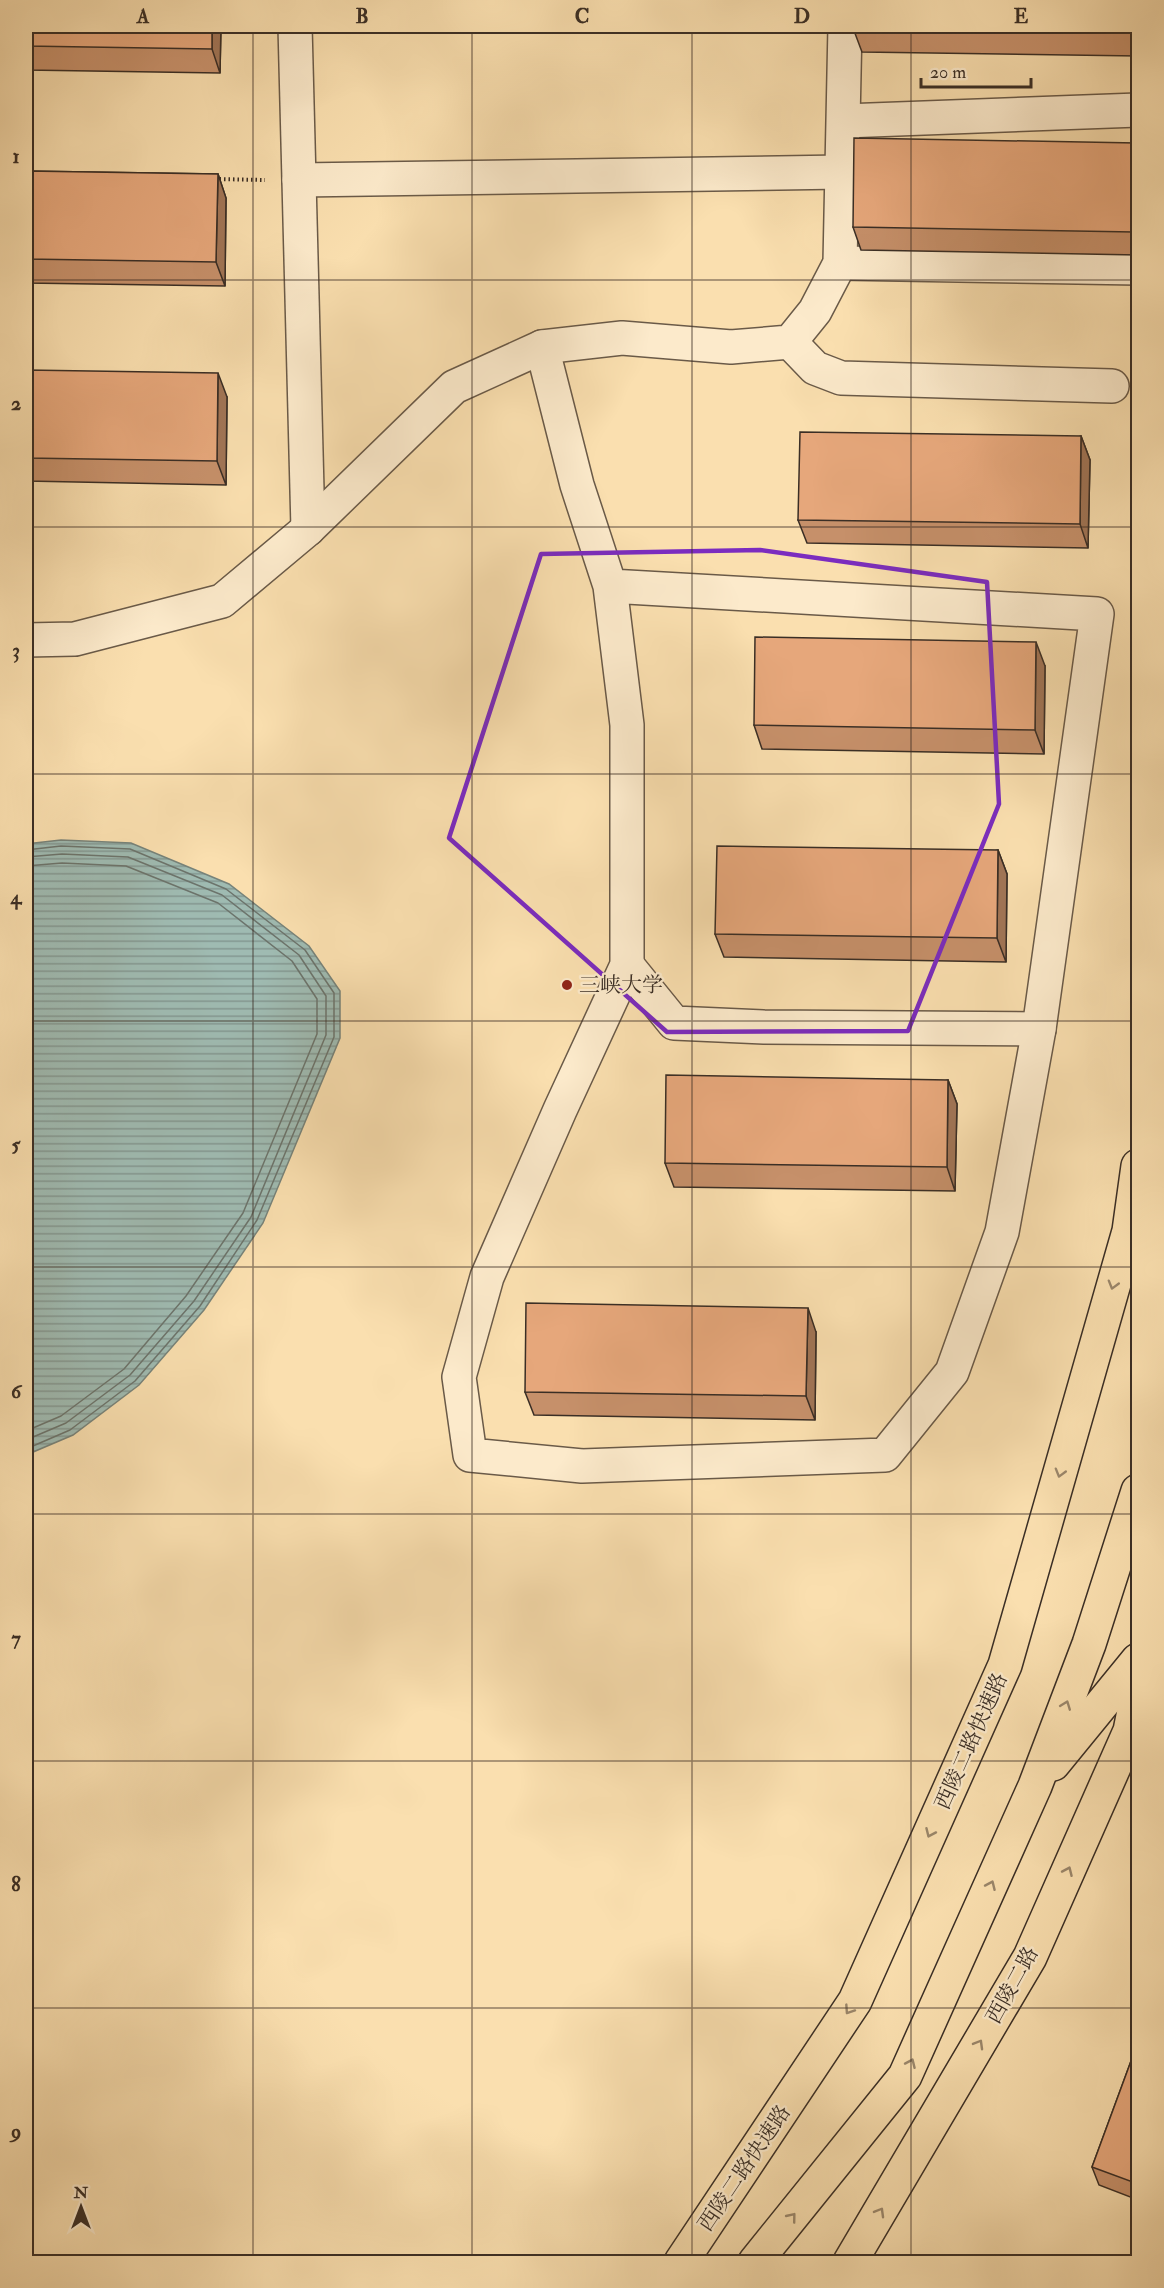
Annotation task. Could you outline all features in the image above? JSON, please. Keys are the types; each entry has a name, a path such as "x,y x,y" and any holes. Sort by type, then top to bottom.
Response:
{"main road":[{"name":"西陵二路快速路","path":"681,2262 855,2001 1005,1665 1129,1231 1138,1166"},
{"path":"755,2262 905,2076 1035,1786 1089,1644 1138,1491"},
{"path":"1035,1786 1138,1660"},
{"name":"西陵二路","path":"850,2262 1030,1957 1130,1731 1138,1691"}],"lane":[{"path":"295,26 308,529"},
{"path":"26,640 75,639 222,602 308,529 454,387 542,346 622,338 731,347 790,342 815,312 840,262 845,26"},
{"path":"844,121 1138,110"},
{"path":"299,180 843,172"},
{"path":"840,262 1138,268"},
{"path":"790,342 815,368 841,378 1112,386"},
{"path":"542,346 577,486 610,586 627,725 627,965 487,1277 459,1377 470,1455 582,1466 885,1455 952,1372 998,1243 1039,1029 1097,614 610,586"},
{"path":"627,965 674,1023 764,1027 1039,1029"}],"path":[{"path":"204,179 299,180"}],"highlighted area":[{"path":"760,550 987,582 999,804 908,1031 667,1032 449,838 541,554"}],"water":[{"path":"61,840 131,843 229,884 309,946 340,991 340,1038 263,1223 204,1310 139,1385 73,1435 26,1455 26,844"}],"building":[{"path":"26,26 212,26 212,49 26,46"},
{"path":"853,26 1135,26 1135,32 853,28"},
{"path":"854,138 1136,143 1134,232 853,227"},
{"path":"26,171 218,174 216,262 26,259"},
{"path":"26,370 218,373 217,461 26,458"},
{"path":"800,432 1081,436 1080,524 798,520"},
{"path":"755,637 1036,642 1035,730 754,725"},
{"path":"717,846 998,850 997,938 715,934"},
{"path":"666,1075 948,1080 947,1167 665,1163"},
{"path":"526,1303 808,1308 806,1396 525,1392"},
{"path":"1138,2042 1138,2184 1092,2167"}],"place":[{"name":"三峡大学","path":"567,985"}]}
